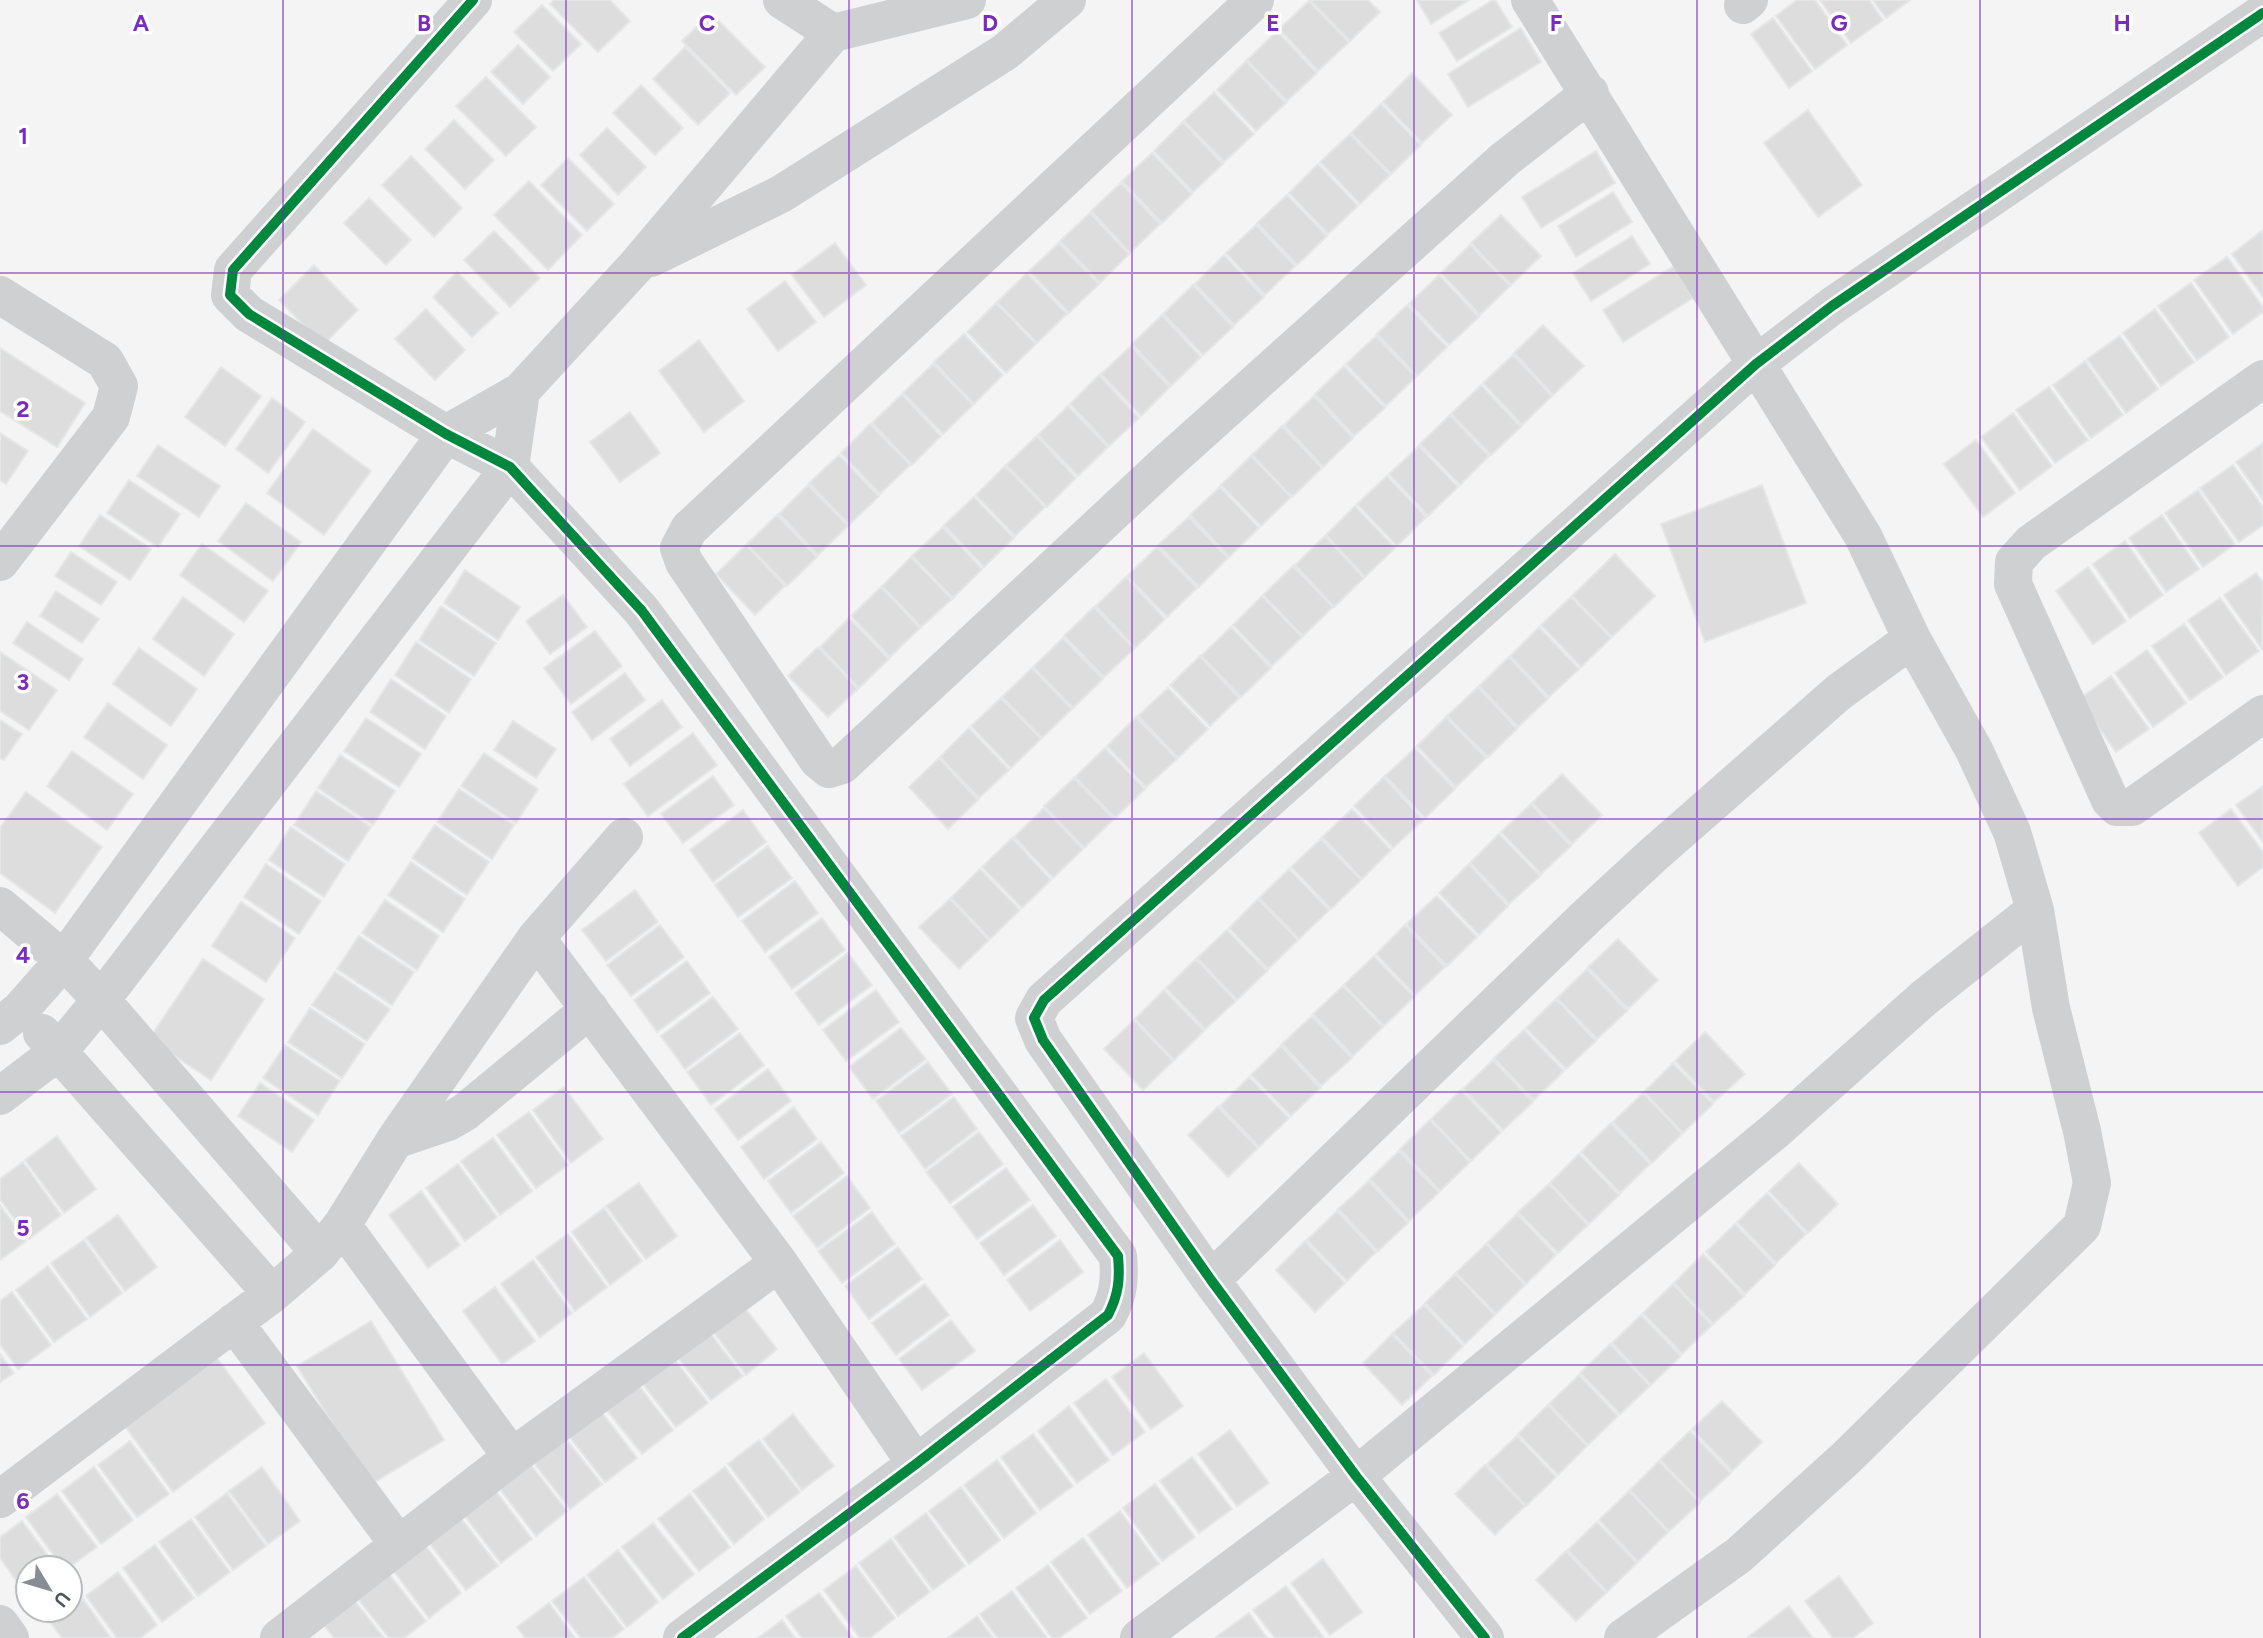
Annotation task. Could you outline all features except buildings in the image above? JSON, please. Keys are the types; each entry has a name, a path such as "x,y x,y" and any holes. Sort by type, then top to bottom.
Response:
{"street":[{"path":"474,0 233,270 230,295 249,314 446,434 510,467 642,611 1118,1255 1120,1280 1116,1300 1108,1315 916,1464 682,1638"},
{"path":"782,0 832,33"},
{"path":"272,1294 59,1051 7,1010 64,960 446,434 521,391 636,265 832,33 967,0"},
{"path":"636,265 781,194 1005,52 1067,0"},
{"path":"1255,0 689,529 679,548 684,562 810,749 829,769 842,765 1163,466 1494,168 1590,93"},
{"path":"1530,0 1863,536 1912,639 1974,750 2012,832 2035,910 2051,1008 2092,1183 2082,1226 1846,1458 1740,1555 1623,1638"},
{"path":"1485,1638 1356,1476 1211,1280 1043,1040 1034,1018 1044,1000 1756,364 1832,306 2263,13"},
{"path":"0,295 105,361 119,386 111,416 0,562"},
{"path":"2263,379 2031,543 2014,562 2013,584 2110,800 2117,807 2132,807 2263,714"},
{"path":"0,1096 59,1051 101,1000 510,467 521,391"},
{"path":"1211,1280 1643,865 1839,692 1912,639"},
{"path":"0,1499 272,1294 331,1239 395,1140 536,938 624,837"},
{"path":"0,906 64,960 331,1239 512,1457"},
{"path":"1139,1638 1356,1476 1776,1130 1924,998 2035,910"},
{"path":"536,938 779,1263 916,1464"},
{"path":"395,1140 448,1122 466,1112 590,1009"},
{"path":"279,1638 512,1457 779,1263"},
{"path":"234,1322 399,1545"},
{"path":"0,1624 10,1638"}],"cycle path":[{"path":"473,0 233,270 230,295 249,314 446,434 510,467 642,611 1118,1256 1118,1286 1108,1315 916,1464 682,1638"},
{"path":"1485,1638 1356,1476 1211,1280 1043,1040 1034,1018 1044,1000 1756,364 1832,306 2263,13"}]}
